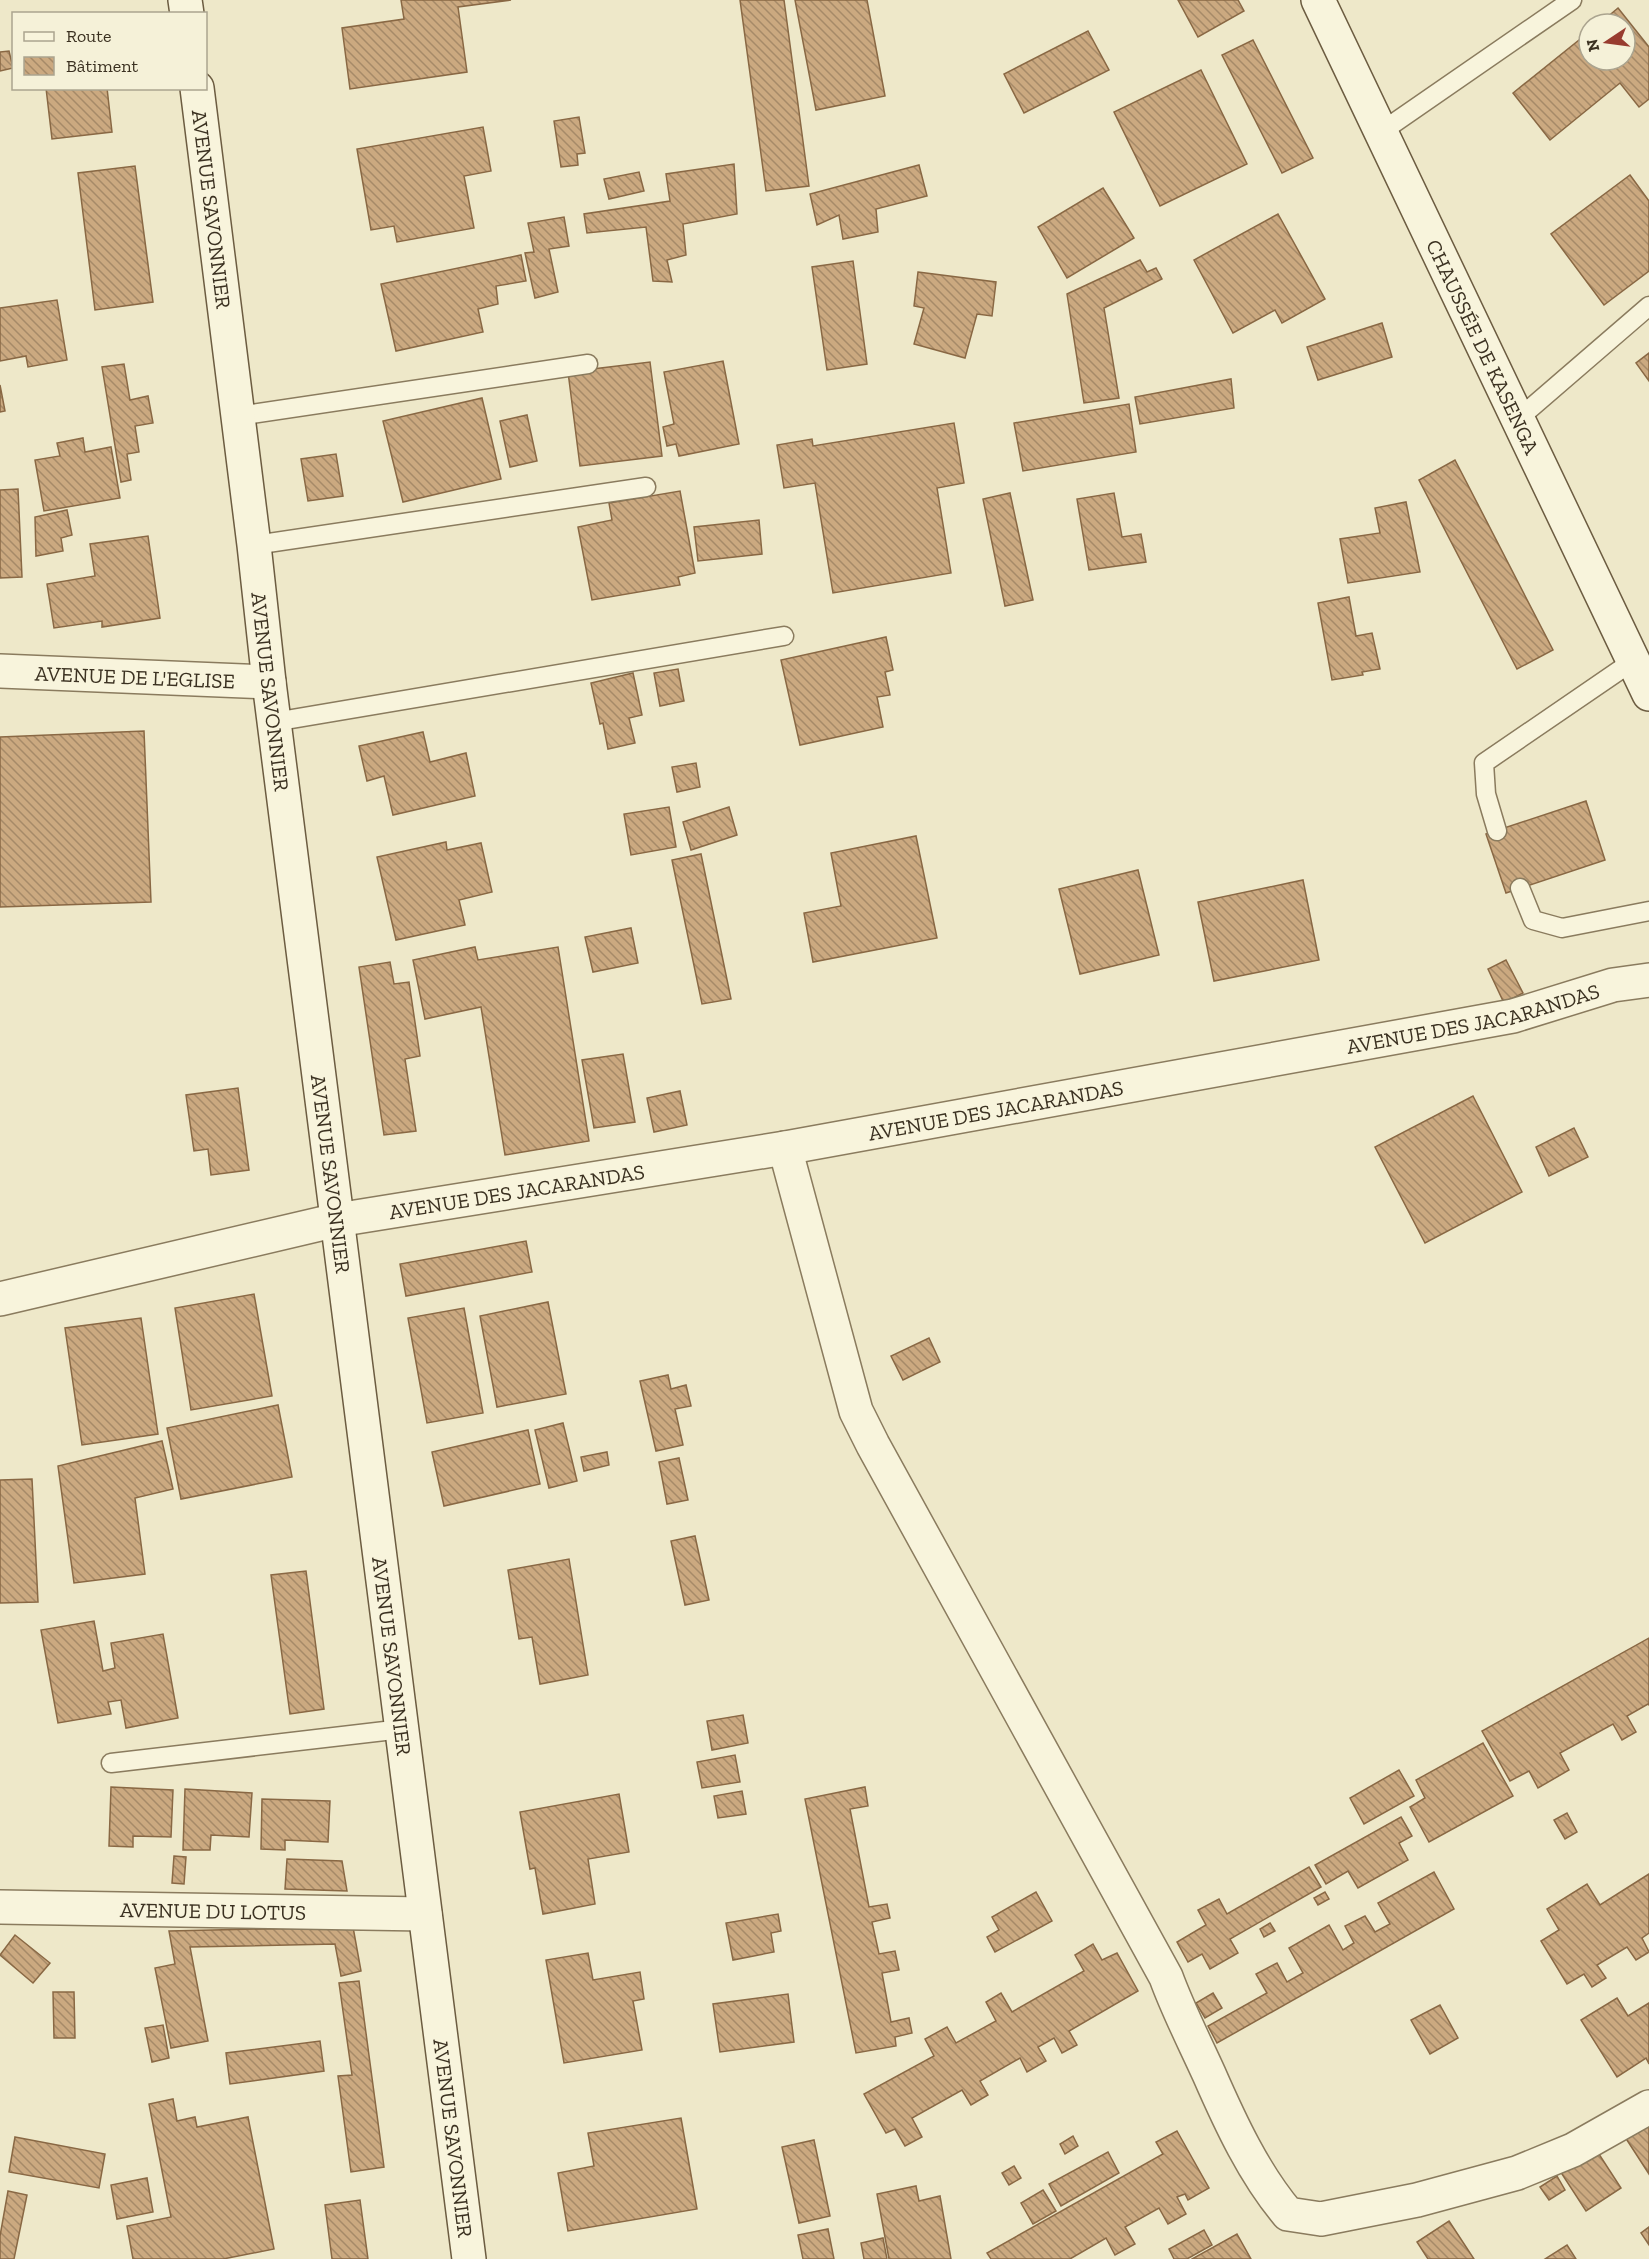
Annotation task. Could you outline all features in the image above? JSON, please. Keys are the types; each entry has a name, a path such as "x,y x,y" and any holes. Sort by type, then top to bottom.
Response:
{"street":[{"name":"CHAUSSÉE DE KASENGA","path":"1318,0 1649,694"},
{"name":"AVENUE SAVONNIER","path":"197,90 274,722 469,2259"},
{"name":"AVENUE DE L'EGLISE","path":"0,671 269,682"},
{"name":"AVENUE DES JACARANDAS","path":"0,1299 337,1220 785,1148 1513,1016 1613,985 1649,980"},
{"path":"785,1148 856,1411 878,1456 1166,1977 1178,2011 1218,2095 1267,2187 1288,2214 1321,2219 1417,2200 1517,2173 1573,2150 1649,2108"},
{"name":"AVENUE DU LOTUS","path":"0,1906 425,1914"}],"lane":[{"path":"1381,132 1572,0"},
{"path":"1518,419 1649,306"},
{"path":"238,416 588,364"},
{"path":"254,545 646,487"},
{"path":"274,722 784,636"},
{"path":"1497,831 1486,794 1484,764 1633,661"},
{"path":"1520,888 1533,920 1562,928 1649,911"},
{"path":"111,1763 402,1729"}],"building":[{"path":"401,0 511,0 458,7 467,72 350,89 342,28 404,19"},
{"path":"740,0 784,0 809,186 766,191"},
{"path":"795,0 867,0 885,96 816,110"},
{"path":"1178,0 1238,0 1244,11 1198,37"},
{"path":"1088,31 1109,70 1024,113 1004,74"},
{"path":"1637,32 1649,47 1649,99 1639,107 1620,83 1550,140 1513,93 1577,42 1577,72 1637,72"},
{"path":"1253,40 1313,158 1282,173 1222,55"},
{"path":"9,51 12,68 0,71 0,52"},
{"path":"1201,70 1247,164 1160,206 1114,112"},
{"path":"46,90 107,90 112,132 52,139"},
{"path":"579,117 585,153 577,154 578,165 561,167 554,121"},
{"path":"483,127 491,171 464,176 474,228 397,242 394,226 371,230 357,149"},
{"path":"734,164 737,214 683,224 686,255 667,260 672,282 653,281 646,227 587,233 584,214 670,201 666,174"},
{"path":"919,165 927,196 876,209 878,232 843,239 839,215 817,225 810,194"},
{"path":"135,166 153,302 95,310 78,173"},
{"path":"639,172 644,191 609,199 604,179"},
{"path":"1630,175 1649,201 1649,271 1604,305 1551,234"},
{"path":"1103,188 1134,238 1067,278 1038,227"},
{"path":"1278,214 1325,299 1282,323 1275,310 1233,333 1194,260"},
{"path":"564,217 569,246 549,249 558,292 535,298 525,253 534,252 528,223"},
{"path":"521,255 526,281 496,286 498,304 478,309 483,332 396,351 381,284"},
{"path":"1140,260 1147,272 1156,268 1162,279 1104,308 1119,398 1084,403 1067,294"},
{"path":"853,261 867,364 827,370 812,267"},
{"path":"918,272 996,282 992,316 977,314 965,358 914,344 924,308 914,306"},
{"path":"57,300 67,360 28,367 26,356 0,361 0,308"},
{"path":"1382,323 1392,357 1318,380 1307,347"},
{"path":"1649,353 1649,381 1636,363"},
{"path":"723,361 739,444 679,456 676,444 667,446 663,427 674,424 664,372"},
{"path":"650,362 662,456 580,466 568,372"},
{"path":"124,364 130,400 148,396 153,423 135,426 139,452 127,454 131,480 121,482 102,367"},
{"path":"1231,379 1234,408 1140,424 1135,397"},
{"path":"0,385 5,411 0,412"},
{"path":"482,398 501,479 403,502 383,421"},
{"path":"1129,404 1136,452 1023,471 1014,423"},
{"path":"527,415 537,461 510,467 500,421"},
{"path":"954,423 964,483 937,488 951,573 833,593 815,483 784,488 777,445 812,439 813,446"},
{"path":"83,438 85,452 111,447 120,498 44,511 35,460 60,456 57,443"},
{"path":"336,454 343,496 308,501 301,459"},
{"path":"1455,460 1553,650 1517,669 1419,480"},
{"path":"18,489 22,577 0,578 0,490"},
{"path":"680,491 695,573 678,577 680,585 592,600 578,527 612,520 609,503"},
{"path":"1010,493 1033,600 1005,606 983,499"},
{"path":"1114,493 1122,537 1141,534 1146,562 1089,570 1077,499"},
{"path":"1406,502 1420,572 1348,583 1340,539 1380,533 1375,508"},
{"path":"67,510 72,535 61,538 63,551 36,556 35,517"},
{"path":"759,520 762,554 698,561 694,527"},
{"path":"148,536 160,618 102,627 102,621 54,628 47,584 95,576 90,544"},
{"path":"1349,597 1356,636 1372,633 1380,669 1362,672 1363,675 1332,680 1318,603"},
{"path":"886,637 893,670 885,672 890,695 877,697 883,727 800,745 781,660"},
{"path":"678,669 684,701 660,706 654,673"},
{"path":"633,673 642,715 629,718 635,743 608,749 591,683"},
{"path":"144,731 151,902 0,907 0,737"},
{"path":"423,732 430,762 466,753 475,796 393,815 384,776 367,781 359,746"},
{"path":"696,763 700,787 677,792 672,767"},
{"path":"1586,801 1605,860 1506,893 1486,834"},
{"path":"669,807 676,847 631,855 624,814"},
{"path":"729,807 737,835 691,850 683,822"},
{"path":"916,836 937,938 813,962 804,913 841,906 831,853"},
{"path":"446,842 447,850 481,843 492,892 459,900 465,925 396,940 377,857"},
{"path":"701,854 731,999 702,1004 672,860"},
{"path":"1138,870 1159,955 1080,974 1059,889"},
{"path":"1303,880 1319,960 1214,981 1198,902"},
{"path":"631,928 638,963 593,972 585,937"},
{"path":"475,947 478,960 558,947 589,1141 505,1155 481,1007 425,1019 413,960"},
{"path":"1506,960 1523,993 1504,1003 1488,969"},
{"path":"390,962 394,984 409,982 420,1056 405,1059 416,1131 384,1135 359,967"},
{"path":"623,1054 635,1122 594,1128 582,1060"},
{"path":"238,1088 249,1170 211,1175 208,1149 194,1151 186,1095"},
{"path":"680,1091 687,1125 654,1132 647,1098"},
{"path":"1473,1096 1522,1192 1425,1243 1375,1147"},
{"path":"1574,1128 1588,1157 1549,1176 1536,1147"},
{"path":"526,1241 532,1272 406,1296 400,1264"},
{"path":"254,1294 272,1396 191,1410 175,1308"},
{"path":"548,1302 566,1394 497,1407 480,1316"},
{"path":"464,1308 483,1413 427,1423 408,1318"},
{"path":"141,1318 158,1434 82,1445 65,1328"},
{"path":"929,1338 940,1362 903,1380 891,1356"},
{"path":"668,1375 671,1389 686,1385 691,1406 675,1409 683,1445 656,1451 640,1381"},
{"path":"278,1405 292,1477 181,1499 167,1428"},
{"path":"563,1423 577,1481 549,1488 535,1430"},
{"path":"528,1430 540,1484 444,1506 432,1452"},
{"path":"162,1441 173,1489 135,1498 145,1574 74,1583 58,1466"},
{"path":"607,1452 609,1465 584,1471 581,1457"},
{"path":"679,1458 688,1500 667,1504 659,1462"},
{"path":"32,1479 38,1602 0,1603 0,1480"},
{"path":"695,1536 709,1600 685,1605 671,1541"},
{"path":"569,1559 588,1675 540,1684 532,1637 519,1639 508,1570"},
{"path":"306,1571 324,1709 290,1714 271,1575"},
{"path":"94,1621 103,1671 115,1668 111,1643 163,1634 178,1718 126,1728 121,1700 108,1702 111,1714 58,1723 41,1630"},
{"path":"1649,1638 1649,1705 1627,1716 1636,1732 1622,1740 1613,1724 1560,1753 1569,1770 1538,1788 1529,1771 1510,1781 1482,1731"},
{"path":"743,1715 748,1743 712,1750 707,1721"},
{"path":"1483,1743 1513,1796 1429,1842 1410,1807 1425,1798 1416,1780"},
{"path":"735,1755 740,1782 702,1788 697,1762"},
{"path":"1399,1770 1414,1796 1364,1824 1350,1798"},
{"path":"111,1787 173,1790 171,1837 133,1836 133,1847 109,1846"},
{"path":"865,1787 868,1806 850,1809 869,1907 887,1904 890,1918 872,1922 879,1954 895,1951 899,1970 882,1973 891,2022 909,2018 912,2033 895,2037 896,2046 856,2053 805,1799"},
{"path":"185,1789 252,1793 249,1837 211,1835 210,1850 183,1850"},
{"path":"742,1791 746,1814 718,1818 714,1796"},
{"path":"619,1794 629,1852 588,1859 595,1904 543,1914 535,1868 530,1869 520,1812"},
{"path":"262,1799 330,1801 328,1842 285,1840 285,1850 261,1849"},
{"path":"1567,1813 1577,1832 1565,1839 1554,1820"},
{"path":"1401,1817 1412,1836 1399,1843 1408,1860 1358,1888 1348,1871 1326,1884 1315,1865"},
{"path":"174,1856 186,1857 184,1884 172,1883"},
{"path":"287,1859 342,1861 347,1891 285,1889"},
{"path":"1309,1867 1321,1887 1230,1939 1238,1953 1210,1969 1202,1954 1188,1962 1177,1942 1206,1925 1198,1910 1219,1899 1227,1914"},
{"path":"1434,1872 1454,1909 1217,2043 1208,2026 1267,1993 1256,1974 1277,1963 1287,1982 1303,1973 1289,1948 1329,1925 1343,1950 1354,1943 1345,1926 1365,1916 1375,1932 1390,1924 1378,1903"},
{"path":"1649,1874 1649,1933 1642,1938 1649,1952 1636,1960 1627,1947 1597,1965 1606,1978 1592,1987 1584,1974 1567,1984 1541,1941 1559,1930 1547,1909 1587,1884 1600,1905"},
{"path":"1036,1892 1052,1921 995,1952 987,1937 999,1930 992,1917"},
{"path":"1325,1892 1329,1899 1318,1905 1314,1898"},
{"path":"778,1914 781,1931 771,1933 774,1952 733,1960 726,1923"},
{"path":"1270,1923 1275,1931 1264,1937 1260,1929"},
{"path":"353,1927 361,1971 341,1976 335,1944 190,1947 208,2041 171,2048 155,1968 175,1964 169,1931"},
{"path":"15,1935 50,1963 33,1983 0,1955"},
{"path":"1093,1944 1102,1960 1117,1953 1138,1991 1069,2031 1077,2045 1062,2053 1054,2038 1038,2047 1046,2061 1027,2072 1020,2058 980,2081 988,2095 971,2105 962,2090 912,2118 922,2137 905,2146 895,2129 886,2133 864,2094 934,2056 925,2039 947,2027 956,2043 996,2021 986,2002 1001,1993 1012,2012 1084,1971 1075,1955"},
{"path":"588,1953 593,1980 640,1972 644,1999 633,2001 642,2050 564,2063 546,1960"},
{"path":"359,1981 384,2167 351,2172 338,2076 352,2075 339,1983"},
{"path":"53,1992 74,1992 75,2038 54,2038"},
{"path":"1213,1993 1222,2008 1205,2018 1196,2003"},
{"path":"788,1994 794,2042 720,2052 713,2004"},
{"path":"1617,1998 1628,2016 1649,2003 1649,2064 1646,2058 1617,2077 1581,2020"},
{"path":"1440,2005 1458,2038 1430,2054 1411,2020"},
{"path":"163,2025 169,2058 152,2062 145,2028"},
{"path":"320,2041 324,2071 230,2084 226,2053"},
{"path":"173,2099 177,2121 195,2117 197,2127 248,2117 274,2249 223,2259 133,2259 127,2226 171,2217 149,2104"},
{"path":"1649,2117 1649,2174 1623,2134"},
{"path":"681,2118 697,2209 568,2231 558,2173 594,2166 588,2133"},
{"path":"1177,2131 1209,2188 1188,2200 1185,2194 1177,2197 1186,2214 1168,2224 1159,2208 1125,2227 1135,2244 1115,2255 1106,2238 1070,2259 991,2259 987,2253 1163,2154 1156,2142"},
{"path":"1073,2136 1078,2146 1065,2154 1060,2144"},
{"path":"15,2137 105,2154 99,2188 9,2172"},
{"path":"814,2140 830,2216 799,2223 782,2147"},
{"path":"1595,2148 1621,2188 1586,2211 1560,2171"},
{"path":"1108,2152 1119,2173 1061,2206 1049,2184"},
{"path":"1014,2166 1021,2178 1009,2185 1002,2173"},
{"path":"1557,2176 1565,2190 1549,2200 1540,2187"},
{"path":"147,2178 153,2212 117,2219 111,2185"},
{"path":"916,2186 919,2201 940,2196 951,2259 889,2259 877,2194"},
{"path":"1043,2190 1056,2211 1033,2224 1021,2203"},
{"path":"8,2191 27,2195 14,2259 0,2259 0,2236"},
{"path":"360,2200 368,2259 332,2259 325,2205"},
{"path":"1449,2221 1474,2259 1428,2259 1417,2242"},
{"path":"1649,2227 1649,2245 1641,2233"},
{"path":"828,2229 834,2259 803,2259 798,2235"},
{"path":"1204,2230 1212,2245 1187,2259 1174,2259 1169,2249"},
{"path":"1237,2234 1251,2259 1192,2259"},
{"path":"883,2238 887,2259 864,2259 861,2243"},
{"path":"1567,2245 1576,2259 1545,2259"}]}
